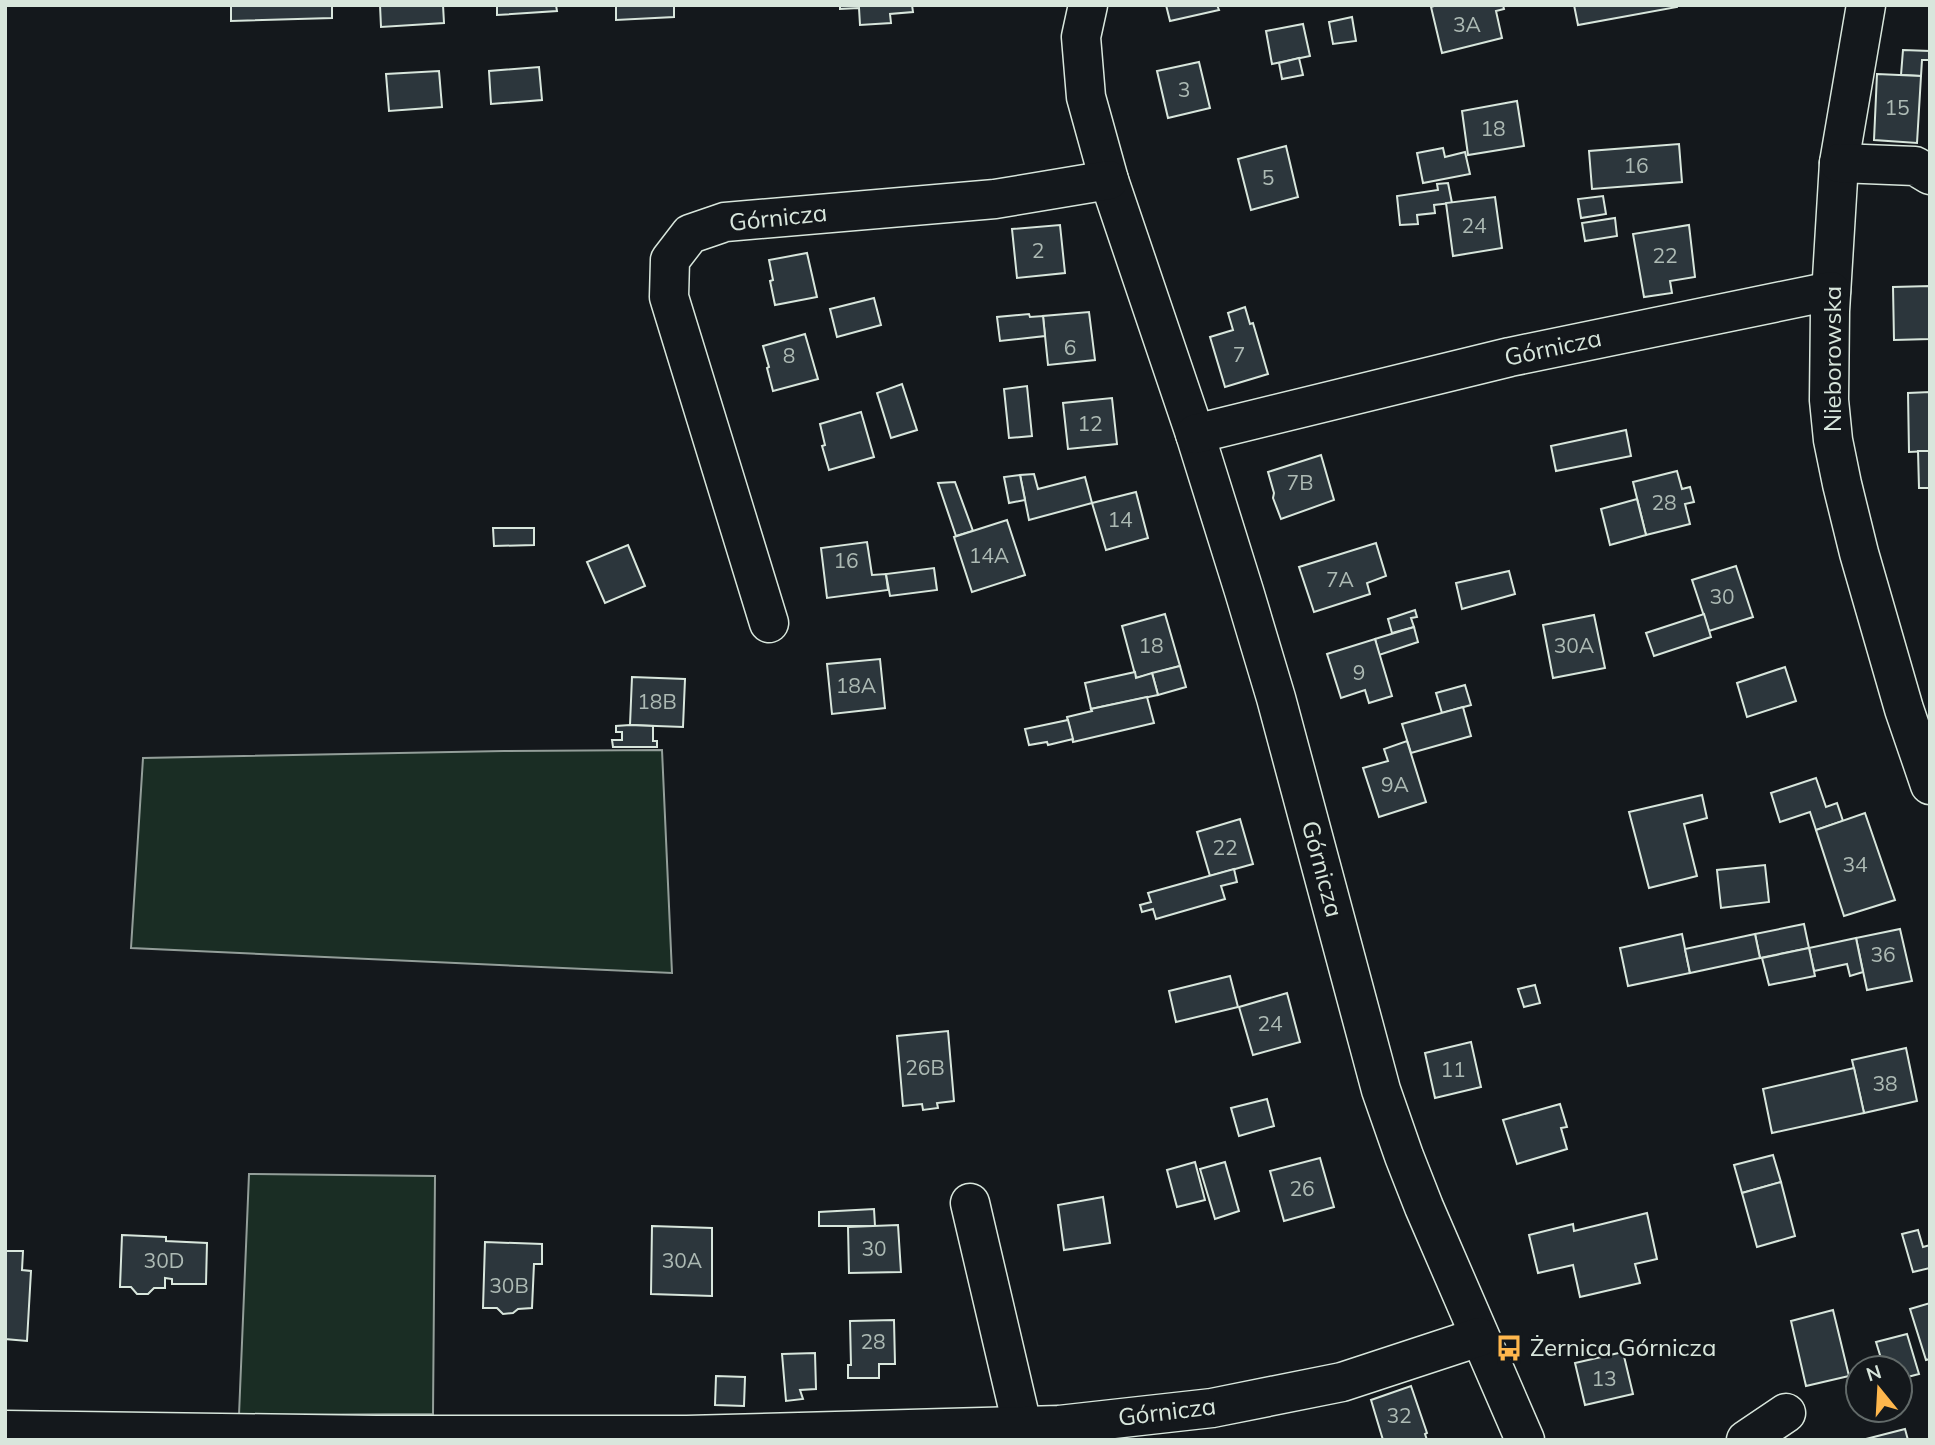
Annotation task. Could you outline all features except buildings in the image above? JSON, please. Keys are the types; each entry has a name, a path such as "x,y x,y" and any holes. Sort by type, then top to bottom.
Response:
{"street":[{"name":"Górnicza","path":"1088,5 1081,37 1086,97 1109,180 1195,434 1276,698 1381,1090 1424,1207 1525,1440"},
{"name":"Nieborowska","path":"1866,5 1839,163 1831,290 1829,400 1833,440 1842,484 1877,621 1930,785"},
{"path":"1839,163 1915,166 1930,175"},
{"name":"Górnicza","path":"769,623 669,297 670,260 690,234 726,222 995,199 1109,180"},
{"name":"Górnicza","path":"1195,434 1510,357 1831,290"},
{"path":"970,1203 1022,1425"},
{"name":"Górnicza","path":"5,1430 376,1435 687,1435 1059,1424 1212,1408 1342,1382 1479,1337"},
{"path":"1746,1440 1786,1413"}],"green space":[{"path":"662,750 672,973 131,948 143,758"},
{"path":"249,1174 435,1176 433,1414 239,1415"}],"place":[{"name":"Żernica Górnicza","path":"1509,1348"}]}
